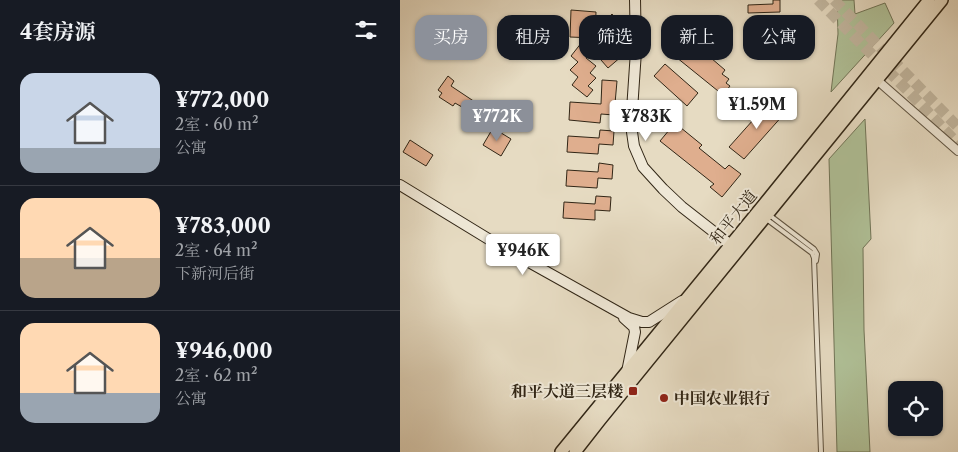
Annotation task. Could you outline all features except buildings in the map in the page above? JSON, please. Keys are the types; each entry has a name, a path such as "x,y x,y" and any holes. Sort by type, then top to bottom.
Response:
{"main road":[{"name":"和平大道","path":"575,452 929,0"},
{"name":"和平大道","path":"561,452 690,294 766,215 942,0"}],"street":[{"path":"635,0 636,51 631,125 634,146 643,167 663,189 682,207 734,248"},
{"path":"877,80 958,151"},
{"path":"400,185 495,243 630,318 649,322 665,313 690,294"},
{"path":"400,189 466,230 628,321 634,327 635,332 627,372"}],"lane":[{"path":"766,215 812,253 815,266 820,452"}],"green space":[{"path":"837,0 854,0 855,14 885,3 894,23 831,92 838,34"},
{"path":"865,119 871,239 863,248 864,330 870,452 837,452 829,159"}],"tunnel":[{"path":"818,0 958,144"},
{"path":"834,0 958,127"}],"place":[{"name":"和平大道三层楼","path":"633,391"},
{"name":"中国农业银行","path":"664,398"}]}
